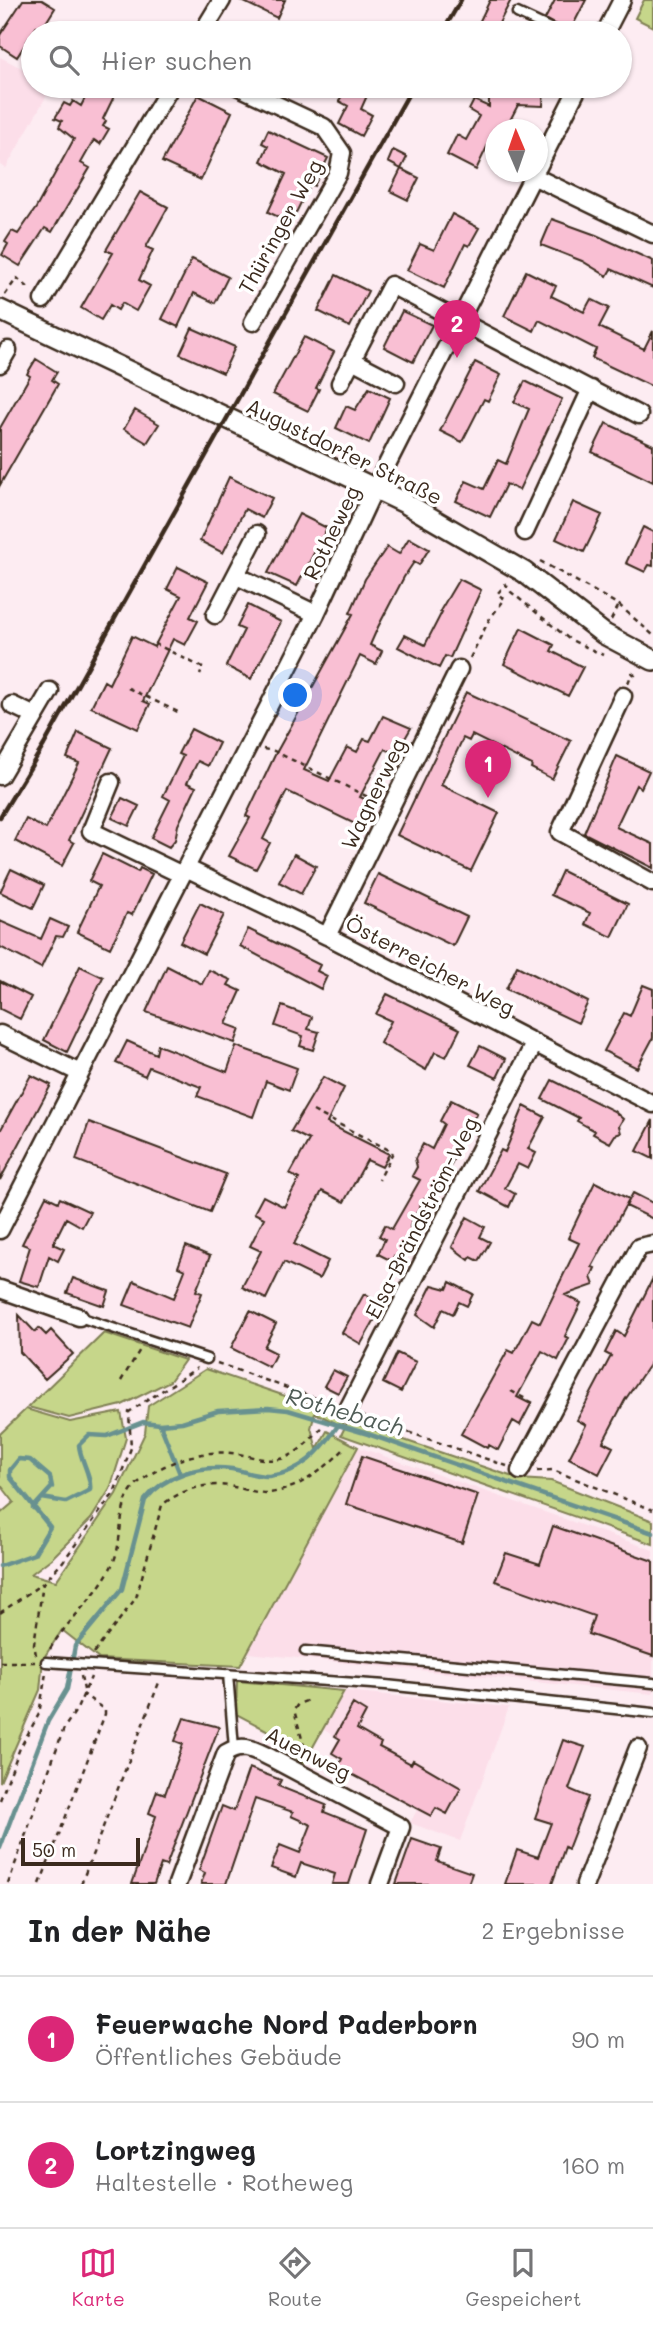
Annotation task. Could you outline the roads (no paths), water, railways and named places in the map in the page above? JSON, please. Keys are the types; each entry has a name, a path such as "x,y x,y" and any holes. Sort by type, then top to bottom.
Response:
{"street":[{"path":"209,21 222,0"},
{"path":"611,21 622,0"},
{"path":"43,300 164,98"},
{"name":"Thüringer Weg","path":"253,322 338,173 342,152 324,127 262,98"},
{"name":"Rotheweg","path":"548,147 573,98"},
{"path":"548,179 653,234"},
{"name":"Rotheweg","path":"0,1230 251,743 530,182"},
{"path":"340,383 391,285 639,415"},
{"name":"Augustdorfer Straße","path":"0,310 376,488 524,572 649,667"},
{"path":"352,360 396,383"},
{"path":"525,532 591,389"},
{"path":"215,615 257,534"},
{"name":"Rotheweg","path":"237,576 316,614"},
{"name":"Wagnerweg","path":"327,936 458,669"},
{"path":"0,776 50,691"},
{"path":"623,696 561,832 653,883"},
{"path":"12,705 35,716"},
{"path":"111,782 91,831 184,872"},
{"name":"Österreicher Weg","path":"184,872 327,936 653,1104"},
{"path":"0,1034 80,1073"},
{"name":"Elsa-Brändström-Weg","path":"341,1408 534,1044"},
{"path":"520,1471 639,1247 653,1244"},
{"path":"0,1289 79,1317"},
{"name":"Auenweg","path":"177,1884 226,1754 234,1748 249,1747 401,1827 380,1884"},
{"path":"586,1884 638,1748"}],"lane":[{"path":"517,13 534,21"},
{"path":"79,1317 207,1359"},
{"path":"304,1651 653,1683"},
{"path":"46,1662 386,1685 653,1713"},
{"path":"228,1674 234,1748"}],"waterway":[{"name":"Rothebach","path":"0,1566 34,1554 50,1527 10,1477 10,1470 19,1459 30,1460 50,1477 52,1487 42,1498 66,1502 90,1490 79,1445 89,1435 107,1436 143,1422 182,1422 218,1411 268,1408 288,1410 368,1434 653,1533"},
{"path":"160,1424 180,1474"},
{"path":"0,1848 48,1721 67,1689 75,1646 122,1589 145,1500 153,1491 173,1478 196,1470 232,1469 264,1476 291,1471 309,1460 337,1427"},
{"name":"Rothebach","path":"33,1508 42,1498"}],"railway":[{"path":"449,21 461,0"},
{"path":"0,817 44,745 406,98"}],"place":[{"name":"Lortzingweg","path":"457,358"},
{"name":"Feuerwache Nord Paderborn","path":"488,798"}]}
